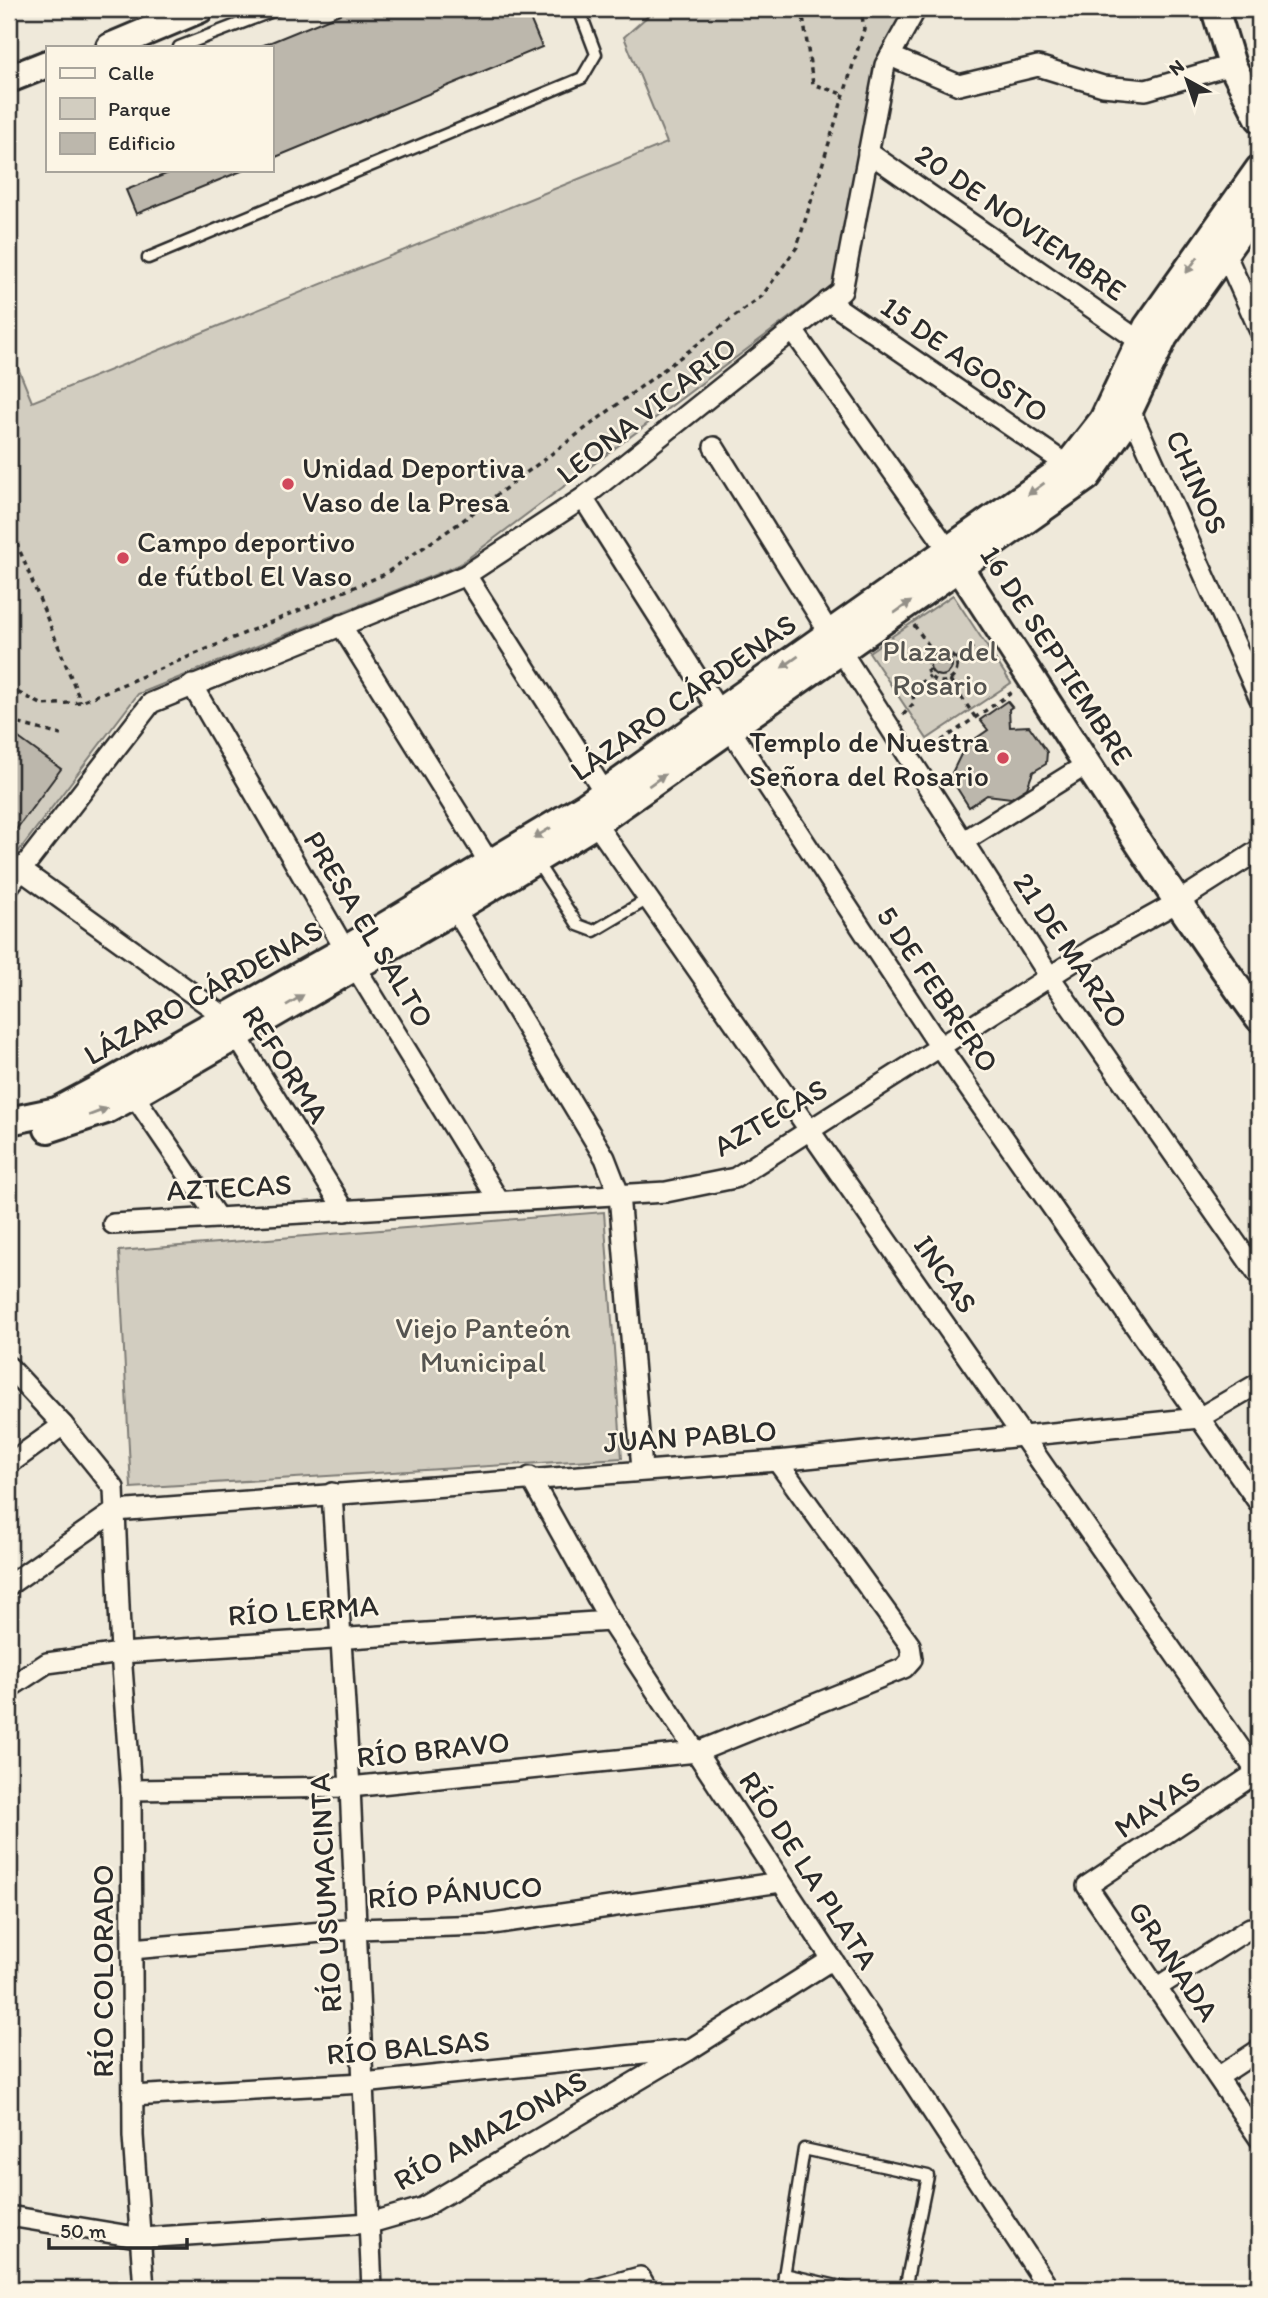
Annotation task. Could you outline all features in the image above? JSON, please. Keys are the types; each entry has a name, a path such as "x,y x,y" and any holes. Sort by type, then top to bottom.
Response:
{"street":[{"path":"112,46 200,9"},
{"name":"LEONA VICARIO","path":"15,878 151,703 466,575 583,498 842,291 885,65 916,9"},
{"path":"1212,10 1232,65 1259,118"},
{"path":"890,56 959,85 1038,66 1103,86 1146,90 1232,65"},
{"path":"9,79 46,64"},
{"path":"9,94 46,79"},
{"name":"20 DE NOVIEMBRE","path":"868,152 1148,347"},
{"name":"LÁZARO CÁRDENAS","path":"9,1121 57,1111 128,1086 450,901 535,860 600,808 1077,471 1120,430 1124,398 1148,347 1164,337 1259,169"},
{"name":"LÁZARO CÁRDENAS","path":"1220,242 1259,205"},
{"path":"1220,242 1259,329"},
{"name":"15 DE AGOSTO","path":"828,301 1077,471"},
{"name":"16 DE SEPTIEMBRE","path":"794,332 954,559 1089,763 1176,903 1259,1018"},
{"name":"CHINOS","path":"1124,398 1259,697"},
{"name":"21 DE MARZO","path":"714,447 835,642 1050,977 1259,1276"},
{"name":"5 DE FEBRERO","path":"583,498 940,1047 1259,1503"},
{"name":"INCAS","path":"466,575 600,808 648,899 1259,1773"},
{"path":"341,625 490,864"},
{"name":"PRESA EL SALTO","path":"192,685 350,958 499,1201"},
{"path":"964,841 1089,763"},
{"name":"LÁZARO CÁRDENAS","path":"450,901 490,864 600,808"},
{"name":"AZTECAS","path":"113,1224 666,1192 735,1178 1050,977 1176,903 1259,850"},
{"name":"REFORMA","path":"15,878 230,1027 345,1211"},
{"path":"450,901 605,1158 619,1194 642,1469"},
{"path":"128,1086 217,1217"},
{"name":"LÁZARO CÁRDENAS","path":"9,1138 66,1124 106,1110 128,1086"},
{"name":"RÍO COLORADO","path":"9,1367 63,1425 114,1488 121,1653 131,1790 132,2096 144,2289"},
{"name":"JUAN PABLO","path":"115,1511 530,1477 776,1461 1199,1418 1259,1383"},
{"path":"9,1464 63,1425"},
{"name":"RÍO BRAVO","path":"131,1790 350,1787 697,1752 904,1668 912,1659 910,1645 776,1461"},
{"name":"RÍO DE LA PLATA","path":"530,1477 610,1620 831,1961 1049,2289"},
{"name":"RÍO USUMACINTA","path":"332,1493 350,1787 372,2289"},
{"path":"9,1585 115,1511"},
{"name":"RÍO LERMA","path":"9,1688 47,1663 121,1653 610,1620"},
{"name":"MAYAS","path":"1087,1886 1259,1773"},
{"name":"RÍO PÁNUCO","path":"132,1949 356,1928 486,1925 781,1882"},
{"name":"GRANADA","path":"1087,1886 1259,2138"},
{"path":"1156,1988 1250,1928"},
{"name":"RÍO AMAZONAS","path":"9,2216 142,2238 370,2223 422,2208 689,2050 831,1961"},
{"name":"RÍO BALSAS","path":"132,2096 363,2082 689,2050"},
{"path":"1218,2077 1259,2050"},
{"path":"596,2289 643,2283"}],"lane":[{"path":"182,46 278,9"},
{"path":"148,258 582,79 596,54 579,9"},
{"path":"535,860 578,925 594,931 648,899"},
{"path":"782,2289 804,2149 928,2176 905,2289"},
{"path":"784,2274 850,2289"}],"path":[{"path":"802,9 813,84 842,94"},
{"path":"9,688 44,705 80,702 383,575 458,524 762,296 797,247 864,29 861,9"},
{"path":"9,524 80,702"},
{"path":"955,659 973,647"},
{"path":"944,652 955,659 957,670 950,680 938,681 930,676 928,662 935,654 944,652"},
{"path":"911,760 1020,687 1019,676 1025,666"},
{"path":"888,723 910,709 914,703 912,689 930,676"},
{"path":"950,680 975,717"},
{"path":"9,721 61,736"}],"green space":[{"name":"Unidad Deportiva Vaso de la Presa","path":"656,9 909,9 834,284 459,565 138,694 9,864 9,346 32,402 667,143 624,37"},
{"name":"Plaza del Rosario","path":"953,595 1011,683 927,739 869,652"},
{"name":"Viejo Panteón Municipal","path":"604,1212 622,1458 131,1488 119,1251"}],"building":[{"path":"352,9 526,9 542,47 273,158 273,46 261,46"},
{"path":"171,172 239,172 136,214 126,190"},
{"path":"941,654 949,657 952,665 949,673 941,676 933,673 930,665 933,657"},
{"name":"Templo de Nuestra Señora del Rosario","path":"1007,701 1012,707 1009,709 1010,727 1029,726 1047,752 1046,764 1033,772 1027,788 1011,798 987,795 969,807 950,777 965,746 988,730 980,720"},
{"path":"9,731 61,769 12,835 9,832"}],"place":[{"name":"Unidad Deportiva Vaso de la Presa","path":"288,484"},
{"name":"Campo deportivo de fútbol El Vaso","path":"123,558"},
{"name":"Templo de Nuestra Señora del Rosario","path":"1003,758"}]}
